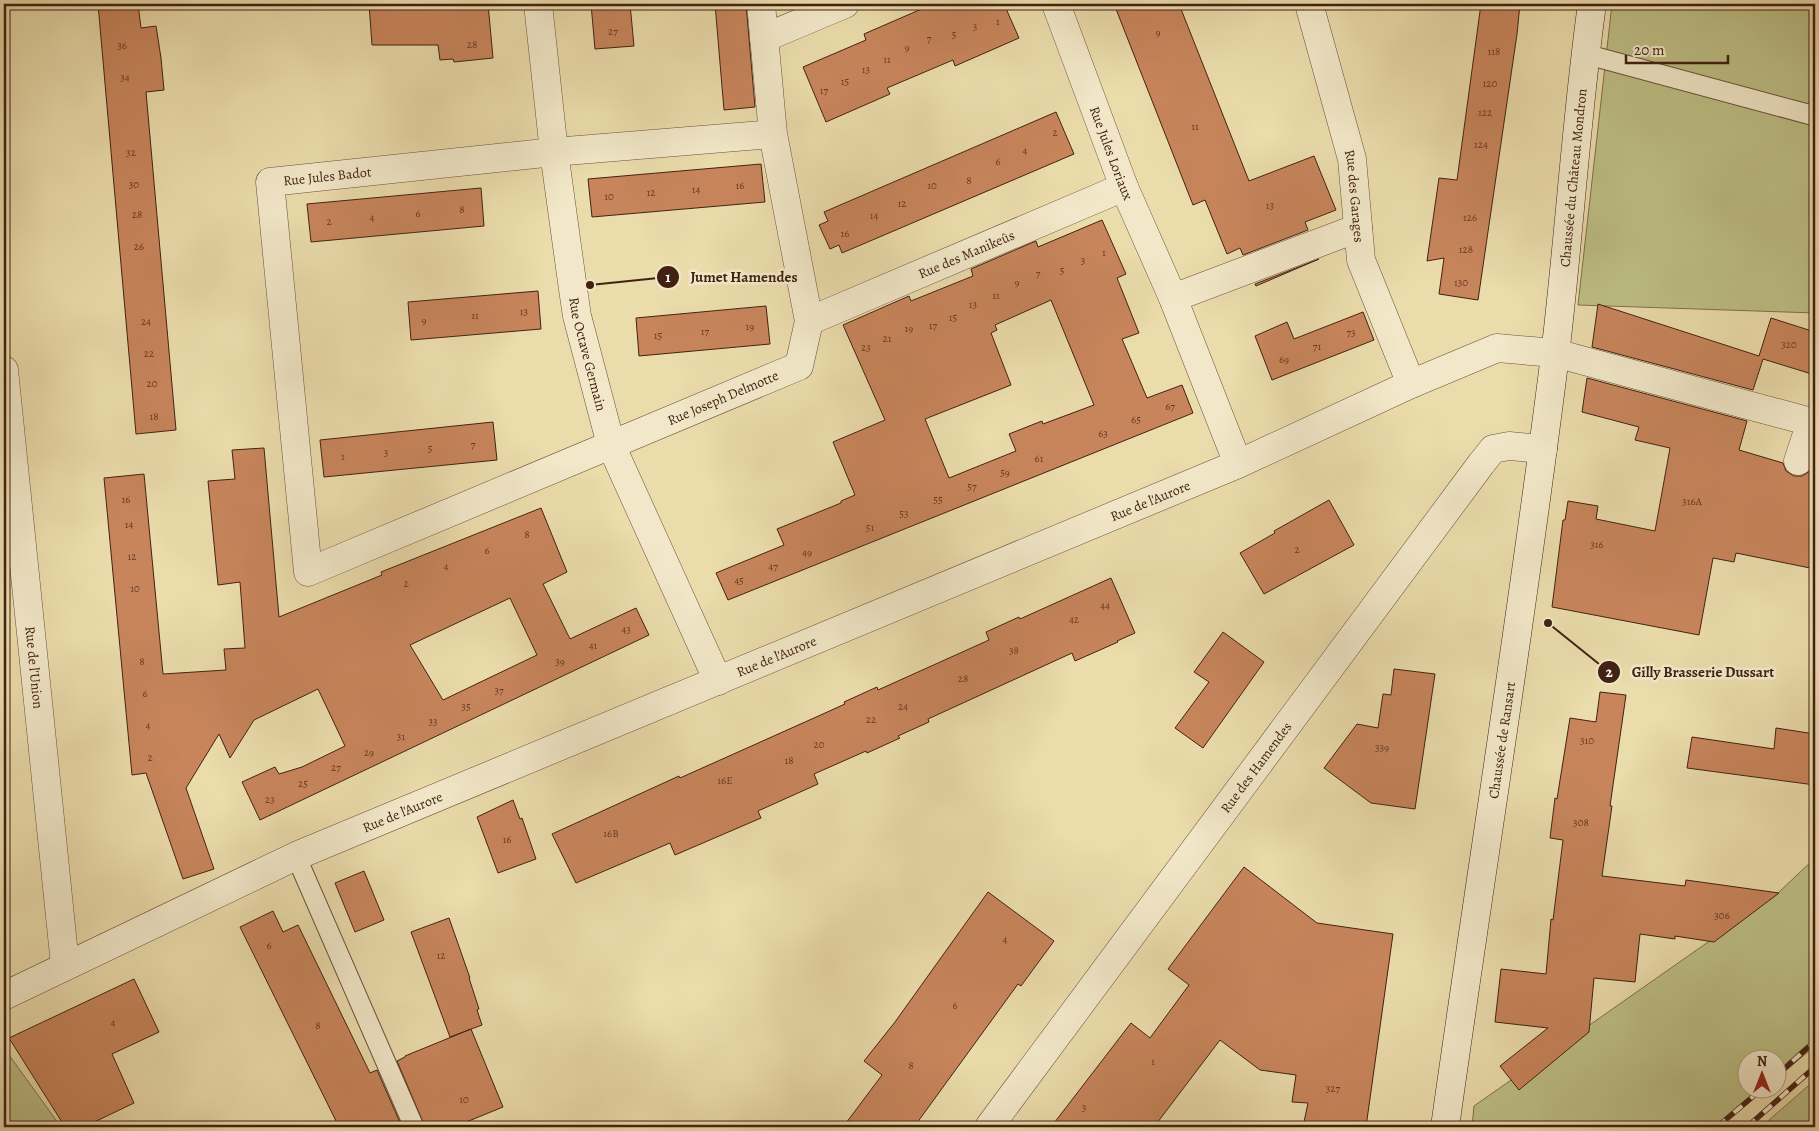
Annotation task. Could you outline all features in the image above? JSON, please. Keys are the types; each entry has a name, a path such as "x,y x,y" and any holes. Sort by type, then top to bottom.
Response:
{"street":[{"name":"Rue Octave Germain","path":"538,4 554,152 577,316 611,445 718,681"},
{"name":"Rue Joseph Delmotte","path":"308,572 799,366 810,321 773,134 761,4"},
{"path":"764,38 845,4"},
{"name":"Rue Jules Loriaux","path":"1056,4 1124,187 1173,298 1238,464"},
{"name":"Rue des Garages","path":"1309,4 1352,159 1361,260 1411,384"},
{"name":"Chaussée du Château Mondron","path":"1555,353 1585,54 1592,4"},
{"name":"Rue Jules Badot","path":"308,572 270,182 554,152 773,134"},
{"name":"Rue des Manikeûs","path":"810,321 1124,187"},
{"path":"1173,298 1358,228"},
{"name":"Rue de l'Aurore","path":"4,996 65,965 296,856 1238,464 1411,384 1497,348 1555,353 1811,422 1798,461"},
{"name":"Chaussée de Ransart","path":"1445,1123 1555,353"},
{"name":"Rue de l'Union","path":"4,370 65,965"},
{"name":"Rue des Hamendes","path":"989,1127 1493,449 1509,446 1542,449"}],"lane":[{"path":"1585,54 1815,116"},
{"path":"296,856 414,1127"}],"green space":[{"path":"1612,4 1815,4 1815,313 1578,305"},
{"path":"1815,858 1815,1046 1786,1070 1786,1048 1736,1048 1736,1098 1753,1098 1717,1127 1472,1127 1474,1106 1778,893"},
{"path":"4,1048 61,1127 4,1127"},
{"path":"1815,1080 1815,1127 1761,1127"}],"building":[{"path":"98,4 138,4 141,28 156,26 164,90 146,92 176,430 136,434"},
{"path":"369,4 488,4 493,58 454,62 453,59 440,60 438,45 372,45"},
{"path":"591,4 630,4 634,46 595,49"},
{"path":"715,4 746,4 755,107 724,110"},
{"path":"933,4 1004,4 1019,38 955,66 953,60 887,88 890,94 826,122 803,67 866,40 864,34"},
{"path":"1114,4 1179,4 1249,181 1314,156 1336,210 1305,222 1308,230 1243,255 1240,248 1227,254 1205,200 1193,205"},
{"path":"1481,4 1520,4 1478,300 1439,294 1444,258 1427,261 1439,178 1457,180"},
{"path":"1056,112 1074,154 842,253 839,245 830,249 819,225 828,221 824,212"},
{"path":"761,164 765,202 592,217 588,179"},
{"path":"481,188 484,226 311,242 307,204"},
{"path":"1102,220 1126,274 1117,278 1139,333 1122,339 1147,398 1182,385 1193,413 728,600 716,573 784,545 777,529 841,503 841,501 855,495 833,442 885,420 843,325 909,296 911,301 973,276 971,269 1036,241 1038,247","holes":["1051,300 1094,405 1043,424 1042,421 1009,434 1016,451 949,478 925,419 1011,385 991,333 997,330 995,325"]},
{"path":"1319,259 1256,286 1255,284"},
{"path":"538,291 541,329 411,340 408,302"},
{"path":"1598,304 1759,356 1771,318 1815,332 1815,375 1763,359 1753,390 1592,347"},
{"path":"766,306 770,344 639,356 636,318"},
{"path":"1363,312 1374,340 1272,380 1255,336 1287,322 1294,339"},
{"path":"1587,378 1747,421 1739,450 1783,463 1786,471 1794,476 1802,476 1810,471 1815,472 1815,569 1736,553 1734,562 1713,558 1699,635 1552,607 1563,520 1565,520 1568,501 1598,506 1596,519 1655,531 1670,448 1635,440 1639,427 1582,412"},
{"path":"493,422 497,460 324,477 320,440"},
{"path":"264,448 279,617 382,575 381,572 541,508 567,572 543,584 570,639 636,608 649,635 260,820 242,782 275,767 279,774 302,767 345,746 318,689 254,720 230,758 219,734 186,788 214,869 183,879 146,773 132,775 104,478 144,474 163,674 226,670 224,649 245,648 240,582 218,585 208,481 235,479 232,450","holes":["510,598 537,655 443,700 410,645"]},
{"path":"1329,500 1354,545 1264,594 1240,553 1275,533 1274,531"},
{"path":"1111,578 1135,633 1075,661 1072,653 928,719 929,722 898,736 900,738 814,774 818,784 758,811 761,818 675,855 670,843 576,883 552,834 679,776 680,778 845,704 844,702 877,687 878,690 989,640 986,632 1019,617 1020,619"},
{"path":"1223,632 1264,662 1203,748 1175,728 1209,682 1194,672"},
{"path":"1394,669 1435,674 1415,809 1371,803 1324,768 1357,724 1378,728 1383,694 1391,695"},
{"path":"1600,692 1626,695 1602,876 1685,886 1686,880 1779,893 1714,942 1675,936 1675,939 1640,934 1635,982 1594,978 1589,1032 1519,1090 1500,1066 1548,1028 1495,1022 1501,969 1546,974 1551,919 1553,920 1563,840 1550,838 1555,798 1557,799 1570,718 1596,722"},
{"path":"1776,728 1815,734 1815,785 1687,768 1692,737 1774,749"},
{"path":"513,800 520,819 522,818 536,859 498,873 477,817"},
{"path":"1244,867 1317,923 1393,934 1366,1127 1307,1127 1308,1123 1304,1122 1308,1103 1292,1102 1296,1075 1260,1070 1220,1040 1154,1127 1051,1127 1131,1023 1150,1038 1189,985 1168,969"},
{"path":"364,871 384,920 355,932 335,883"},
{"path":"988,892 1054,941 1021,986 1018,984 914,1127 843,1127 882,1075 864,1061 895,1022"},
{"path":"273,911 283,932 298,925 370,1073 377,1070 402,1127 339,1127 240,927"},
{"path":"449,918 470,978 482,1025 450,1037 411,932"},
{"path":"134,979 159,1032 112,1054 134,1103 84,1127 65,1127 9,1038"},
{"path":"471,1029 503,1107 454,1127 425,1127 397,1061"}],"railway":[{"path":"1786,1067 1815,1041"},
{"path":"1747,1127 1815,1067"},
{"path":"1717,1127 1751,1098"}],"place":[{"name":"Jumet Hamendes","path":"590,285"},
{"name":"Gilly Brasserie Dussart","path":"1548,623"}]}
